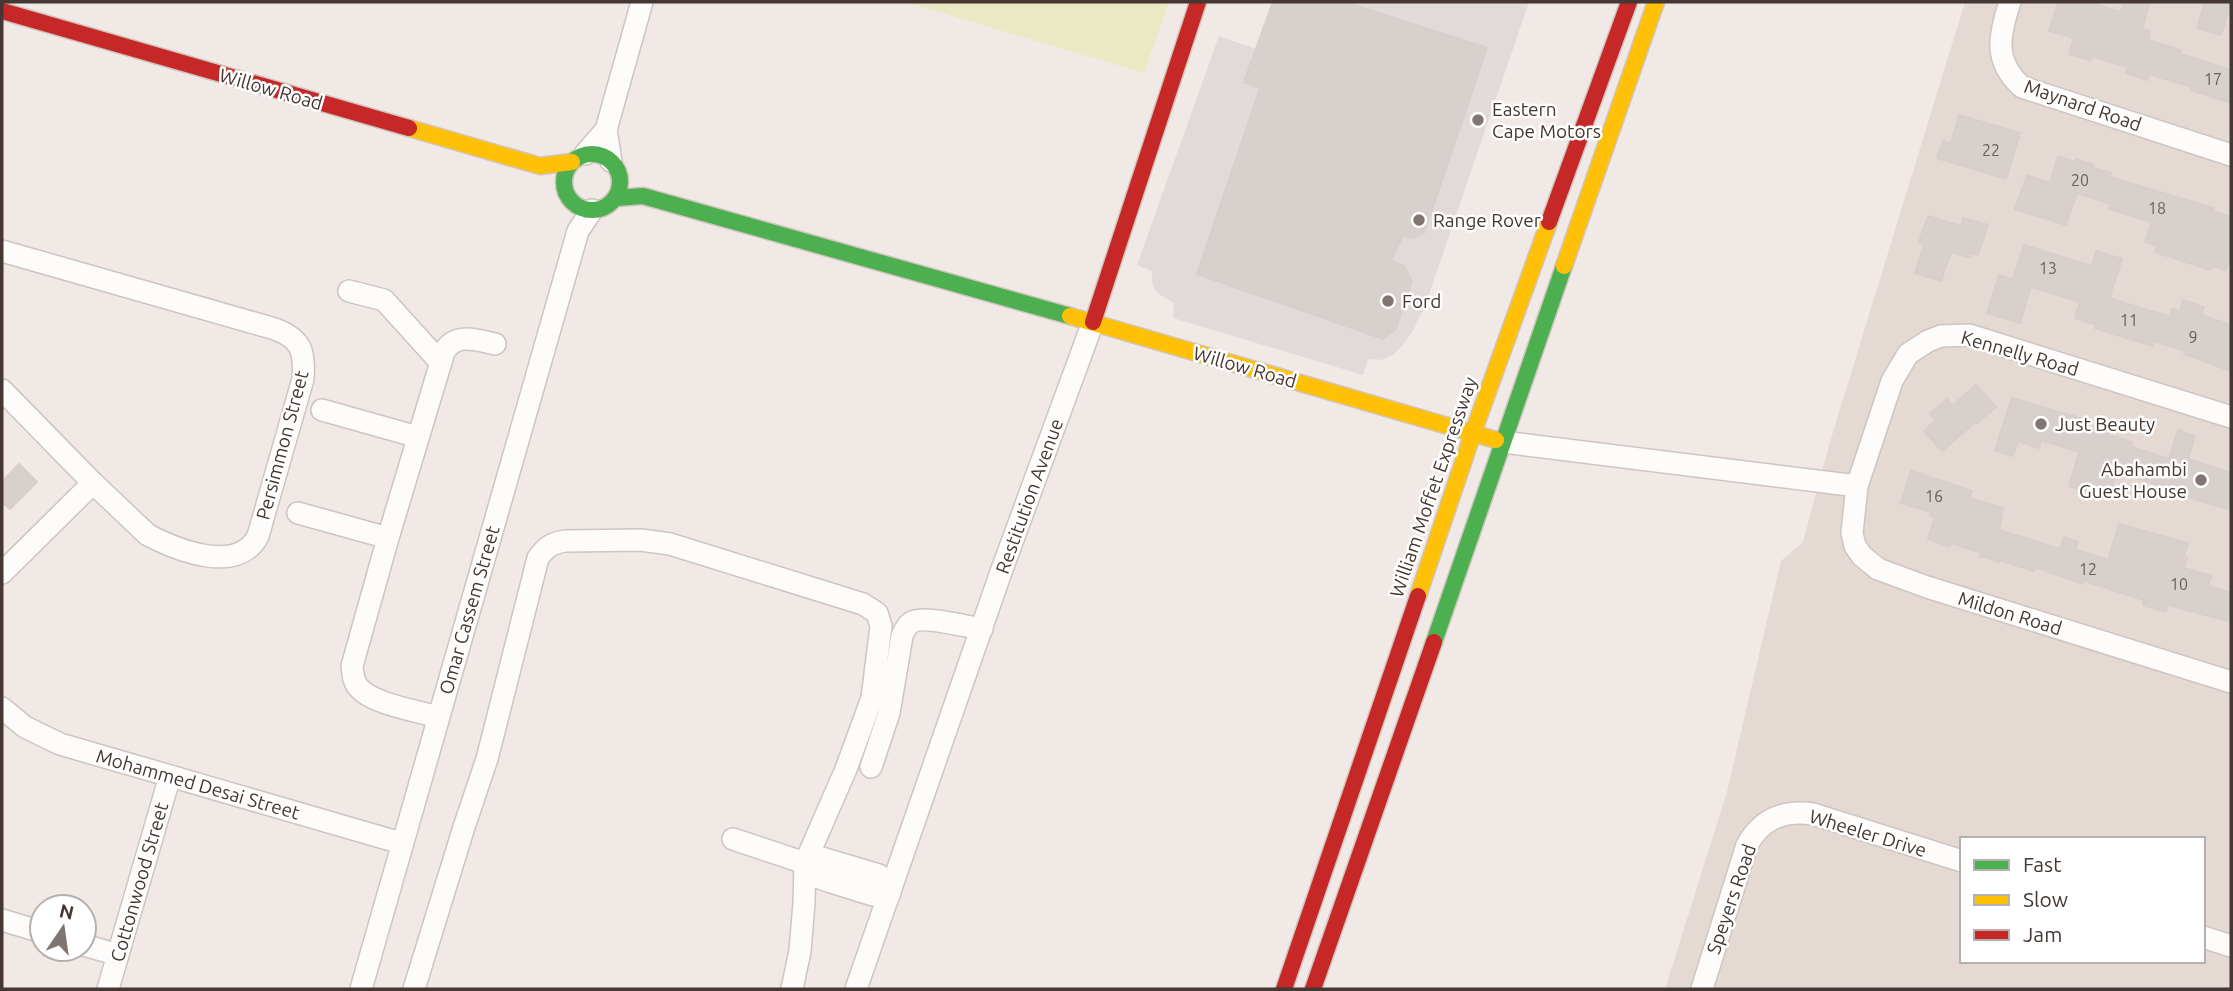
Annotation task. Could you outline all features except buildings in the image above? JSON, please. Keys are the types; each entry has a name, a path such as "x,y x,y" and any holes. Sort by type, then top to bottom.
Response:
{"main road":[{"name":"Restitution Avenue","path":"1093,322 1198,2"},
{"name":"William Moffet Expressway","path":"1284,989 1473,433 1629,2"},
{"path":"1313,989 1656,2"},
{"name":"Willow Road","path":"2,11 540,166 577,201"},
{"path":"599,154 616,167 621,181 620,190 610,205 601,209 577,201 565,174 578,158 599,154"},
{"name":"Willow Road","path":"540,166 578,158"},
{"name":"Willow Road","path":"621,181 643,196 1093,322 1503,442"},
{"name":"Willow Road","path":"616,198 643,196"}],"street":[{"path":"611,161 606,130 642,2"},
{"name":"Maynard Road","path":"2010,2 2000,50 2003,65 2011,78 2022,87 2231,155"},
{"path":"578,158 606,130"},
{"name":"Omar Cassem Street","path":"361,989 578,231 577,201"},
{"name":"Persimmon Street","path":"2,251 275,329 299,345 304,362 303,379 256,541 245,551 229,557 211,557 159,540 138,527 2,390"},
{"path":"349,291 384,300 441,363"},
{"name":"Restitution Avenue","path":"856,989 1093,322"},
{"name":"Kennelly Road","path":"1857,486 1892,381 1900,365 1916,347 1941,336 1969,335 2231,417"},
{"path":"438,717 372,697 360,690 353,677 352,666 418,437 448,345 461,339 495,344"},
{"path":"322,410 418,437"},
{"name":"Willow Road","path":"1503,442 1857,486"},
{"path":"2,573 93,483"},
{"name":"Mildon Road","path":"1857,486 1852,533 1855,546 1862,556 1878,569 2231,682"},
{"path":"298,513 388,538"},
{"path":"414,989 487,759 538,558 545,548 565,541 657,541 863,604 872,608 880,618 881,637 872,698 846,769 805,863 800,951 792,989"},
{"path":"871,767 888,713 905,628 918,620 982,629"},
{"name":"Mohammed Desai Street","path":"2,708 25,727 43,737 401,843"},
{"name":"Cottonwood Street","path":"108,989 170,776"},
{"name":"Wheeler Drive","path":"1774,817 1794,812 1813,814 1960,860"},
{"name":"Speyers Road","path":"1702,989 1748,845 1758,829 1774,817"},
{"path":"733,839 805,863 814,876 831,882 873,895 890,893"},
{"path":"2,920 28,928"},
{"path":"2205,938 2231,946"},
{"path":"98,949 118,955"}],"shaded area":[{"path":"1345,2 1529,2 1425,306 1401,347 1393,355 1381,360 1368,359 1363,375 1173,318 1174,303 1157,293 1152,283 1152,271 1137,265 1219,36 1256,49 1244,82 1260,88 1197,274 1383,339 1397,329 1412,282 1391,261 1403,235 1413,238 1425,232 1487,48"},
{"path":"1965,2 2231,2 2231,989 1665,989 1727,792 1781,561 1803,542 1830,442"}],"green space":[{"path":"905,2 1169,2 1144,73"}],"traffic: fast":[{"path":"586,154 598,154 608,158 616,166 620,182 616,198 608,206 598,210 586,210 576,206 568,198 564,188 564,176 568,166 576,158 586,154"},
{"path":"616,198 643,196 1070,316"},
{"path":"1434,642 1564,266"}],"traffic: slow":[{"path":"1564,266 1656,2"},
{"path":"409,128 540,166 572,162"},
{"path":"1418,596 1549,222"},
{"path":"1070,316 1496,440"}],"traffic: jam":[{"path":"1093,322 1198,2"},
{"path":"1549,222 1629,2"},
{"path":"2,11 409,128"},
{"path":"1284,989 1418,596"},
{"path":"1313,989 1434,642"}],"place":[{"name":"Eastern Cape Motors","path":"1478,120"},
{"name":"Range Rover","path":"1419,220"},
{"name":"Ford","path":"1388,301"},
{"name":"Just Beauty","path":"2041,424"},
{"name":"Abahambi Guest House","path":"2201,480"}]}
